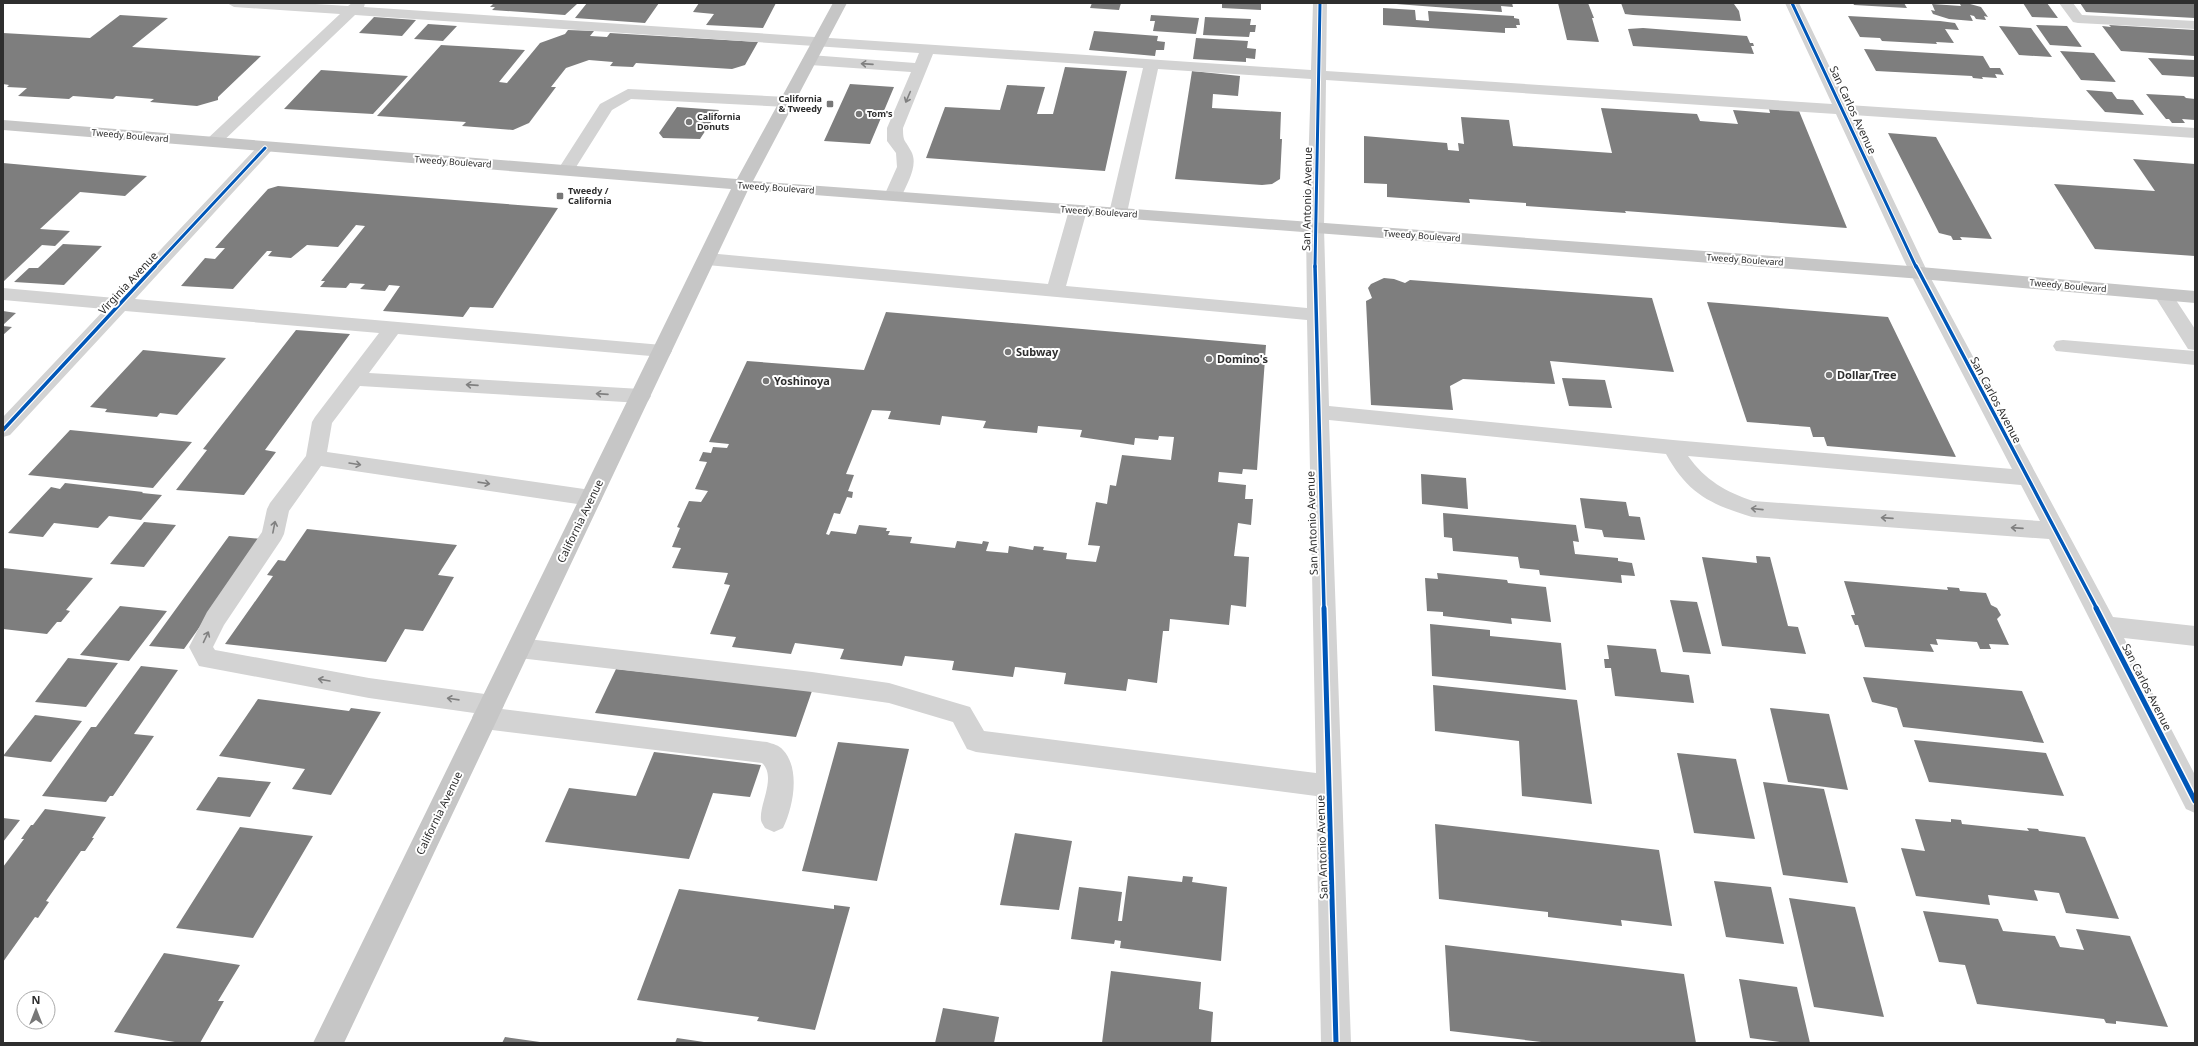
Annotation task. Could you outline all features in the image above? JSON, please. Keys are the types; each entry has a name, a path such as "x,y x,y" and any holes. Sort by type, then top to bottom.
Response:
{"main road":[{"name":"California Avenue","path":"328,1043 742,185 840,3"},
{"name":"Tweedy Boulevard","path":"3,125 266,148 1919,273 2195,297"}],"street":[{"path":"234,3 355,7 819,42 2195,133"},
{"name":"San Antonio Avenue","path":"1320,3 1315,228 1316,314 1336,1043"},
{"name":"San Carlos Avenue","path":"1792,3 1919,273 2106,626 2195,800"},
{"path":"2066,3 2078,19 2195,26"},
{"path":"212,143 355,7"},
{"path":"893,196 905,167 904,152 895,141 895,128 928,49"},
{"path":"810,60 920,68"},
{"path":"1118,213 1152,63"},
{"path":"565,171 606,107 628,94 787,102"},
{"name":"Virginia Avenue","path":"3,430 266,148"},
{"path":"1056,290 1078,210"},
{"path":"707,259 1316,314"},
{"path":"3,294 662,351"},
{"path":"2163,295 2195,344"},
{"path":"393,328 322,422 316,458 278,509 273,534 215,618 201,647 207,659 488,711 755,750 771,754 778,764 781,782 774,820"},
{"path":"2063,346 2195,358"},
{"path":"354,379 641,396"},
{"path":"1318,412 1673,447 2028,478"},
{"path":"1673,447 1678,458 1693,477 1722,498 1752,509 2056,531"},
{"path":"316,458 591,498"},
{"path":"2106,626 2195,636"},
{"path":"519,648 812,682 889,693 961,714 976,741 1330,786"}],"building":[{"path":"494,3 577,4 565,15 492,10 495,7 490,7"},
{"path":"587,3 659,3 645,23 575,18"},
{"path":"699,3 776,3 763,28 706,25 714,14 693,12"},
{"path":"1092,3 1121,3 1119,10 1090,8"},
{"path":"1222,3 1261,3 1261,10 1222,8"},
{"path":"1383,3 1512,3 1513,7 1501,6 1502,12"},
{"path":"1558,3 1588,3 1594,18 1592,18 1599,42 1567,40"},
{"path":"1621,3 1734,4 1739,11 1741,21 1625,14"},
{"path":"1853,3 1904,3 1907,8 1854,5"},
{"path":"2023,3 2047,3 2058,18 2032,17"},
{"path":"2080,3 2195,3 2195,18 2086,12"},
{"path":"1932,4 1961,6 1960,4 1970,4 1981,7 1988,17 1984,16 1986,20 1976,19 1974,16 1970,15 1973,21 1949,19 1933,14 1931,10 1935,11"},
{"path":"1383,8 1415,10 1416,20 1429,21 1428,11 1514,16 1514,18 1519,19 1520,25 1516,25 1517,28 1505,28 1505,33 1383,25"},
{"path":"120,15 168,18 132,47 261,56 218,97 218,100 197,106 150,102 154,99 116,96 113,99 73,96 69,99 18,96 27,88 7,87 9,85 3,84 3,33 90,38"},
{"path":"1151,15 1199,18 1196,34 1153,31 1155,21 1150,21"},
{"path":"1848,16 1940,21 1955,23 1959,30 1945,29 1954,43 1936,42 1937,44 1882,41 1880,38 1860,37"},
{"path":"374,17 416,20 402,36 359,33"},
{"path":"1205,17 1251,19 1250,25 1256,25 1255,32 1250,32 1249,37 1203,35"},
{"path":"428,24 457,26 443,41 414,39"},
{"path":"2036,25 2067,26 2082,47 2050,45"},
{"path":"2109,25 2195,30 2195,56 2121,51 2102,26 2111,27"},
{"path":"1999,26 2031,28 2052,57 2019,55"},
{"path":"1643,28 1747,36 1750,43 1753,43 1754,46 1751,46 1754,54 1633,46 1628,29"},
{"path":"568,30 594,31 590,36 607,37 610,33 758,42 745,65 732,69 636,63 633,67 610,66 613,62 589,60 566,68 551,87 556,87 529,123 513,130 462,126 466,122 377,116 441,45 525,50 499,82 507,83 540,43 565,34"},
{"path":"1094,31 1158,36 1157,41 1165,42 1164,50 1156,50 1155,56 1089,50"},
{"path":"1196,38 1248,41 1247,48 1256,49 1255,59 1246,58 1246,62 1193,59"},
{"path":"1864,49 1983,56 1990,68 2000,68 2004,75 1995,74 1997,78 1982,77 1983,79 1973,78 1972,76 1876,71"},
{"path":"2060,51 2094,53 2116,82 2081,80"},
{"path":"2148,58 2195,60 2195,77 2162,75"},
{"path":"1065,67 1127,71 1105,171 926,158 945,107 1000,110 1007,85 1045,87 1037,114 1053,114"},
{"path":"321,70 408,76 373,114 284,109"},
{"path":"1192,71 1240,76 1238,96 1213,94 1212,108 1281,112 1280,139 1282,139 1280,179 1272,184 1262,185 1175,179"},
{"name":"Tom's","path":"850,84 894,87 870,144 824,141"},
{"path":"2086,90 2112,92 2117,99 2133,100 2144,115 2105,112"},
{"path":"2146,94 2184,96 2186,98 2195,99 2195,120 2182,119 2185,123 2172,123 2169,119 2166,119"},
{"name":"California Donuts","path":"677,107 719,110 700,139 663,138 659,133"},
{"path":"1601,108 1697,114 1700,121 1738,124 1733,110 1770,113 1769,109 1799,111 1847,228 1625,211 1626,213 1526,206 1526,203 1469,199 1470,203 1387,197 1387,184 1364,183 1364,136 1447,143 1448,150 1459,151 1458,143 1464,144 1461,117 1509,120 1513,146 1612,153"},
{"path":"1888,133 1936,137 1992,239 1960,237 1962,240 1953,240 1951,236 1939,233"},
{"path":"2133,159 2195,164 2195,256 2095,249 2054,184 2155,191"},
{"path":"3,163 147,176 125,196 80,192 40,229 70,231 55,246 42,245 3,282"},
{"path":"278,186 558,208 493,308 470,307 463,317 383,311 400,286 389,285 385,291 360,289 365,284 350,283 346,288 320,287 325,281 321,281 365,226 356,225 338,247 307,245 291,258 268,256 272,251 267,251 233,289 181,286 205,258 215,259 225,248 215,248 268,189"},
{"path":"63,244 102,246 64,285 14,282 29,268 38,268"},
{"path":"1384,278 1394,279 1405,283 1410,280 1652,298 1674,372 1550,361 1555,384 1463,379 1450,386 1453,410 1371,405 1366,301 1372,298 1368,288 1371,284"},
{"path":"1707,302 1888,317 1956,457 1827,446 1824,437 1813,437 1810,427 1747,422"},
{"path":"3,311 16,313 3,325"},
{"path":"886,312 1266,345 1257,470 1243,469 1242,474 1219,472 1218,482 1246,485 1245,499 1253,499 1251,525 1238,523 1234,556 1249,557 1246,607 1231,605 1229,625 1170,619 1169,631 1163,631 1157,683 1128,679 1126,691 1064,684 1066,673 1015,667 1013,677 952,670 954,661 905,656 902,666 840,659 844,649 795,643 791,654 732,647 736,637 710,634 730,585 724,584 728,573 672,568 681,548 672,547 680,528 677,527 689,501 701,502 708,491 695,489 707,462 699,461 703,452 711,453 713,447 727,448 729,444 709,442 747,361 864,370","holes":["872,410 891,411 888,419 940,425 942,416 986,421 983,428 1037,433 1038,426 1082,430 1080,437 1134,445 1135,438 1158,440 1159,436 1174,437 1171,460 1122,455 1116,486 1110,485 1107,504 1096,502 1088,545 1100,546 1096,562 1066,559 1067,553 1043,550 1044,547 1034,546 1033,550 1009,546 1008,553 986,551 989,542 983,541 982,544 957,541 955,548 910,543 912,537 888,535 890,531 886,531 887,528 859,525 856,534 831,531 829,535 826,534 834,513 840,514 847,497 852,498 853,492 848,491 854,475 846,474"]},
{"path":"3,326 12,327 3,335"},
{"path":"296,330 350,334 265,450 276,452 244,495 176,490 207,450 203,449"},
{"path":"143,350 226,358 177,415 160,413 157,417 105,412 107,409 90,407"},
{"path":"1562,378 1605,380 1612,408 1569,406"},
{"path":"70,430 192,442 153,488 28,475"},
{"path":"1421,474 1466,478 1468,509 1422,504"},
{"path":"65,483 162,495 141,520 109,516 98,528 54,523 43,537 8,533 51,487 60,489"},
{"path":"1580,498 1626,502 1629,516 1640,517 1645,540 1604,537 1602,530 1585,528"},
{"path":"1443,513 1576,525 1579,542 1573,541 1575,554 1618,558 1618,561 1632,563 1635,576 1621,575 1622,583 1540,575 1539,570 1520,568 1518,557 1453,551 1452,538 1444,537"},
{"path":"144,522 176,525 144,567 110,564"},
{"path":"307,529 457,545 438,575 454,577 423,631 405,629 386,662 225,644 273,576 267,575 278,560 285,561"},
{"path":"229,536 262,539 184,649 149,646"},
{"path":"1756,556 1770,557 1788,626 1798,627 1806,654 1722,646 1702,557 1757,563"},
{"path":"3,568 93,578 66,610 70,611 61,622 57,622 47,634 3,629"},
{"path":"1437,573 1507,580 1508,583 1546,587 1551,622 1511,618 1512,624 1443,616 1443,612 1427,611 1425,578 1438,579"},
{"path":"1844,581 1948,590 1947,587 1959,588 1960,591 1986,593 1991,605 1997,608 2001,615 1997,619 2009,645 1989,644 1991,649 1980,649 1977,642 1936,639 1938,645 1930,644 1934,652 1865,647 1858,625 1855,625 1851,615 1855,615"},
{"path":"1670,600 1697,602 1711,654 1683,652"},
{"path":"120,606 167,611 129,661 80,655"},
{"path":"1430,624 1490,630 1490,636 1561,643 1566,690 1432,676"},
{"path":"1607,645 1656,649 1661,672 1689,675 1694,703 1615,696 1611,668 1605,668 1604,659 1609,659"},
{"path":"68,658 118,663 86,707 35,702"},
{"path":"141,666 178,670 134,734 154,736 113,796 110,796 106,802 42,796 91,727 96,727"},
{"path":"616,669 812,691 796,737 595,713"},
{"path":"1863,677 2022,691 2044,743 1903,727 1897,708 1872,702"},
{"path":"1433,685 1577,700 1592,804 1522,796 1519,741 1435,731"},
{"path":"258,699 349,711 351,708 381,712 331,795 292,789 305,769 219,756"},
{"path":"1770,708 1829,714 1848,790 1788,782"},
{"path":"35,715 82,721 51,762 3,756"},
{"path":"1914,740 2046,753 2064,796 1929,782"},
{"path":"838,742 909,749 877,881 802,871"},
{"path":"654,752 761,765 750,797 713,793 689,859 545,842 569,788 636,796"},
{"path":"1677,753 1736,759 1755,839 1694,833"},
{"path":"218,777 271,782 250,817 196,810"},
{"path":"1763,782 1824,789 1848,883 1783,875"},
{"path":"45,809 106,817 85,851 81,851 46,901 49,902 38,918 35,917 3,962 3,867 24,839 21,839 31,825 33,825"},
{"path":"3,818 20,820 3,842"},
{"path":"1915,819 1951,822 1951,819 1961,820 1962,824 2029,831 2027,828 2038,829 2039,831 2085,837 2119,919 2066,913 2059,893 2034,890 2038,901 1988,895 1990,905 1916,896 1901,848 1925,851"},
{"path":"1435,824 1659,850 1672,926 1621,920 1622,926 1548,917 1548,912 1439,899"},
{"path":"240,827 313,836 253,938 176,928"},
{"path":"1015,833 1072,841 1059,910 1000,905"},
{"path":"1128,876 1182,882 1183,876 1193,877 1192,882 1227,887 1221,961 1120,948 1121,941 1115,940 1114,944 1071,939 1079,887 1122,892 1118,921 1122,921"},
{"path":"1714,881 1771,887 1784,944 1726,937"},
{"path":"679,889 834,909 834,905 850,907 815,1030 757,1021 759,1017 637,1000"},
{"path":"1789,898 1855,907 1884,1017 1814,1007"},
{"path":"1923,911 1998,919 2003,931 2055,936 2060,947 2084,950 2076,929 2130,936 2168,1027 2116,1021 2116,1024 2106,1023 2104,1019 1977,1004 1965,965 1939,962"},
{"path":"1445,945 1684,974 1696,1043 1550,1043 1450,1031"},
{"path":"164,953 240,965 218,1001 224,1001 200,1043 181,1043 114,1032"},
{"path":"1111,971 1201,982 1199,1009 1213,1012 1211,1043 1102,1043"},
{"path":"1739,979 1797,987 1810,1043 1788,1043 1750,1038"},
{"path":"943,1008 999,1017 994,1043 935,1043"},
{"path":"505,1037 540,1042 540,1043 502,1043"},
{"path":"677,1038 704,1042 704,1043 675,1043"}],"cycle path":[{"path":"1320,3 1315,228 1316,315 1336,1043"},
{"path":"1792,3 1919,273 2106,626 2195,801"},
{"path":"3,430 265,148"}],"place":[{"name":"California & Tweedy","path":"830,104"},
{"name":"Tom's","path":"859,114"},
{"name":"California Donuts","path":"689,122"},
{"name":"Tweedy / California","path":"560,196"},
{"name":"Subway","path":"1008,352"},
{"name":"Domino's","path":"1209,359"},
{"name":"Dollar Tree","path":"1829,375"},
{"name":"Yoshinoya","path":"766,381"}]}
